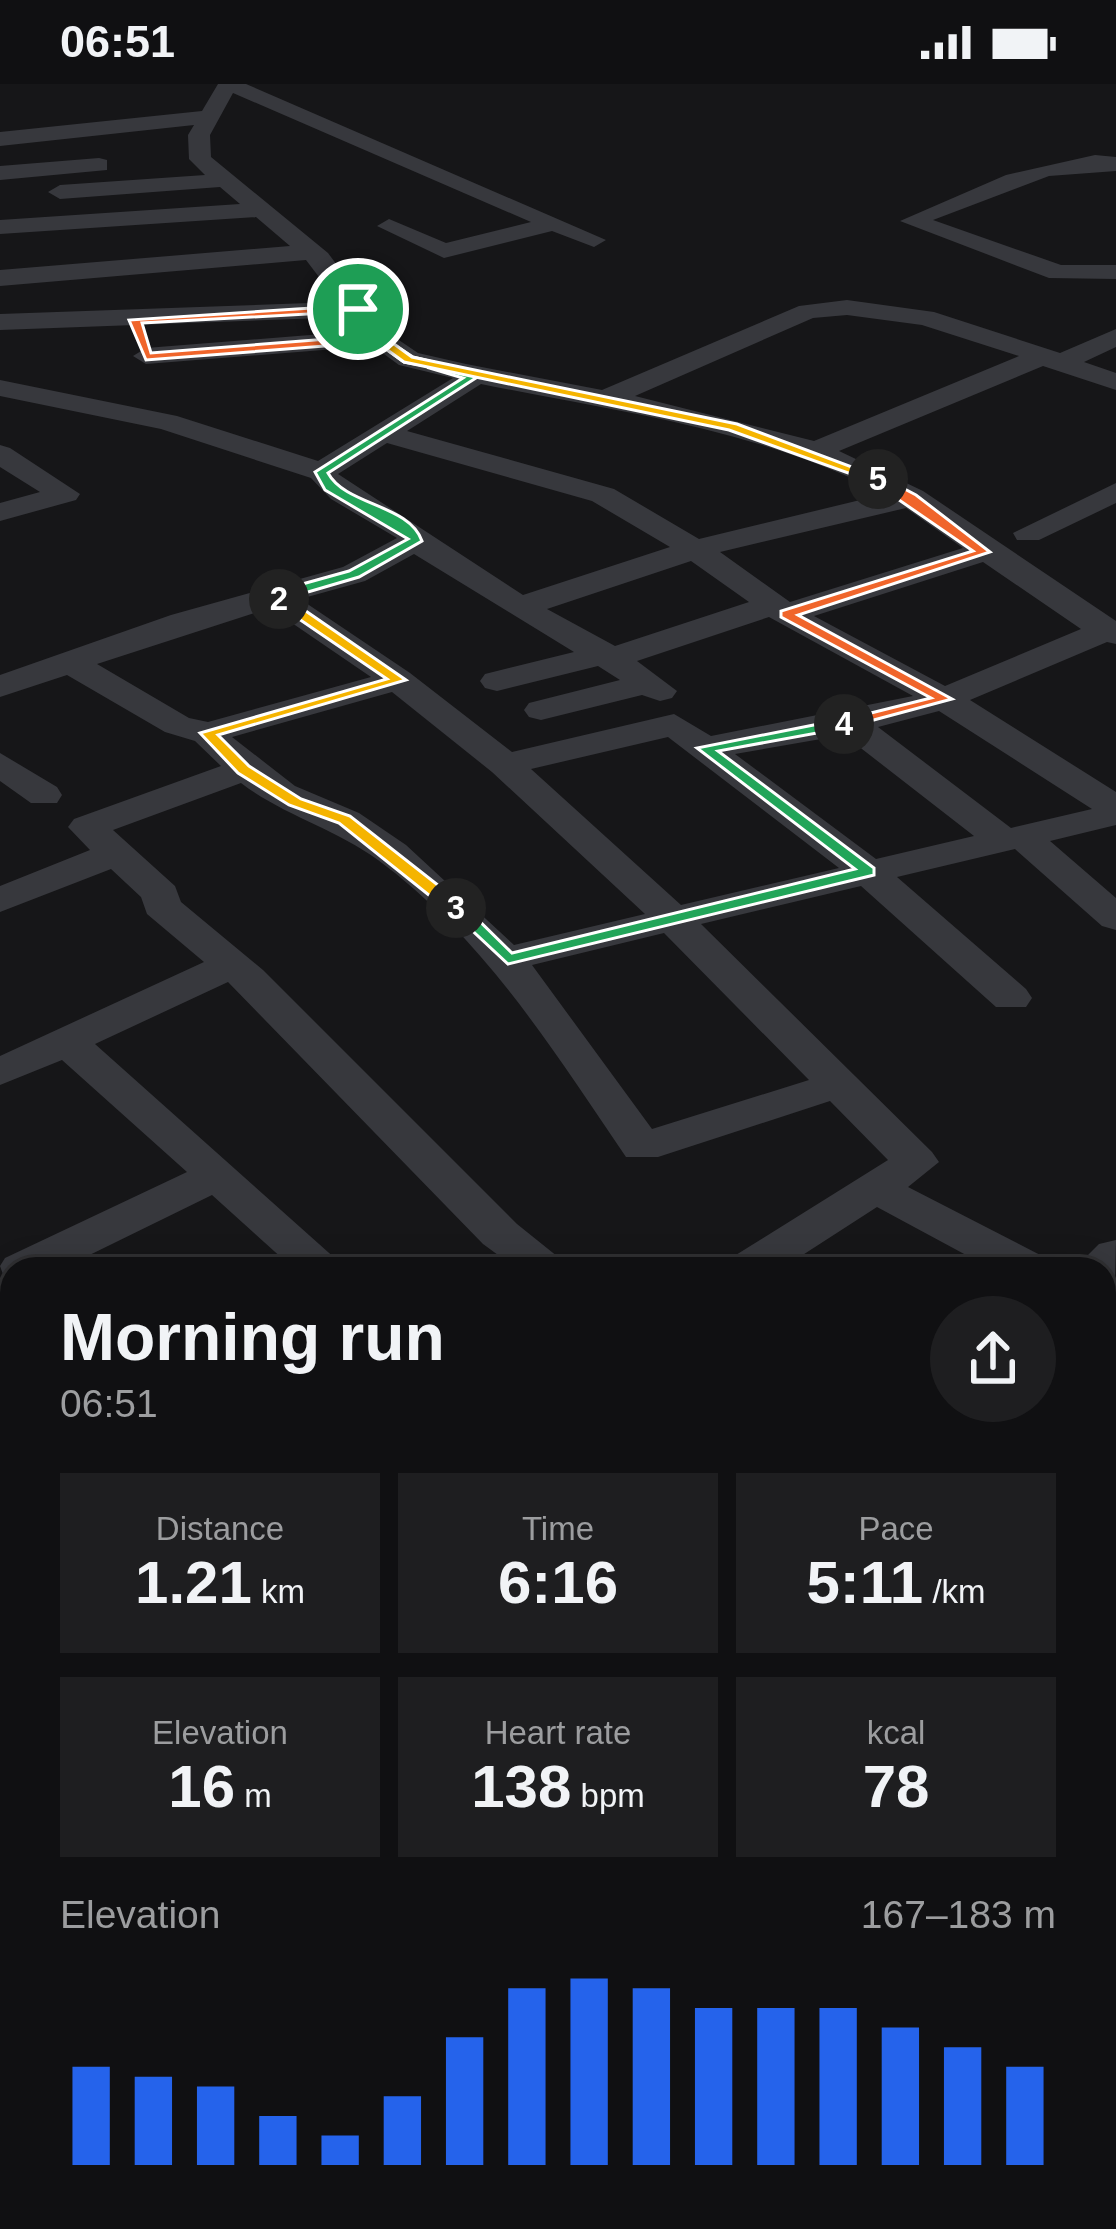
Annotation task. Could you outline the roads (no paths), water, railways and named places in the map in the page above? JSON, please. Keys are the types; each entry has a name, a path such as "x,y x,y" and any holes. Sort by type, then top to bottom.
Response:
{"street":[{"path":"593,240 232,84 199,135 200,156 320,261 379,338 409,359 473,376 608,398 813,452 912,497 1066,610 1111,632"},
{"path":"0,140 210,117"},
{"path":"0,173 200,156"},
{"path":"1116,164 1103,160 1033,175 912,221 1058,273 1116,272"},
{"path":"0,196 224,180"},
{"path":"0,227 258,210"},
{"path":"389,226 445,250 554,223"},
{"path":"0,278 320,261"},
{"path":"34,299 268,284 320,261"},
{"path":"608,398 808,311 841,305 918,316 1116,382"},
{"path":"0,322 358,309"},
{"path":"135,320 146,356"},
{"path":"813,452 1116,337"},
{"path":"146,356 379,338"},
{"path":"146,356 204,374"},
{"path":"321,472 388,434 473,376"},
{"path":"0,388 167,422 321,472 329,488 414,535 415,541 474,584 609,656 654,687 541,710"},
{"path":"388,434 603,495 695,549 779,609 944,699 1116,811"},
{"path":"0,454 65,494 0,512"},
{"path":"1028,532 1116,492"},
{"path":"520,608 695,549 912,497"},
{"path":"0,688 68,661 354,574 415,541"},
{"path":"497,681 609,656 983,552"},
{"path":"274,596 398,680 505,764 674,920 916,1162 767,1257"},
{"path":"705,748 851,723 944,699 1111,632"},
{"path":"68,661 177,725 208,733 398,680"},
{"path":"851,723 1116,918"},
{"path":"505,764 674,725 868,871 1012,998"},
{"path":"208,733 243,770 295,802 344,820 447,900 508,959 561,1025 642,1147 840,1084"},
{"path":"0,764 44,795"},
{"path":"243,770 87,827 161,894 161,907 232,965 500,1234 532,1257"},
{"path":"508,959 1116,811"},
{"path":"0,899 118,852"},
{"path":"0,1072 232,965"},
{"path":"66,1041 310,1257"},
{"path":"47,1257 218,1174"},
{"path":"875,1188 1006,1257"}]}
